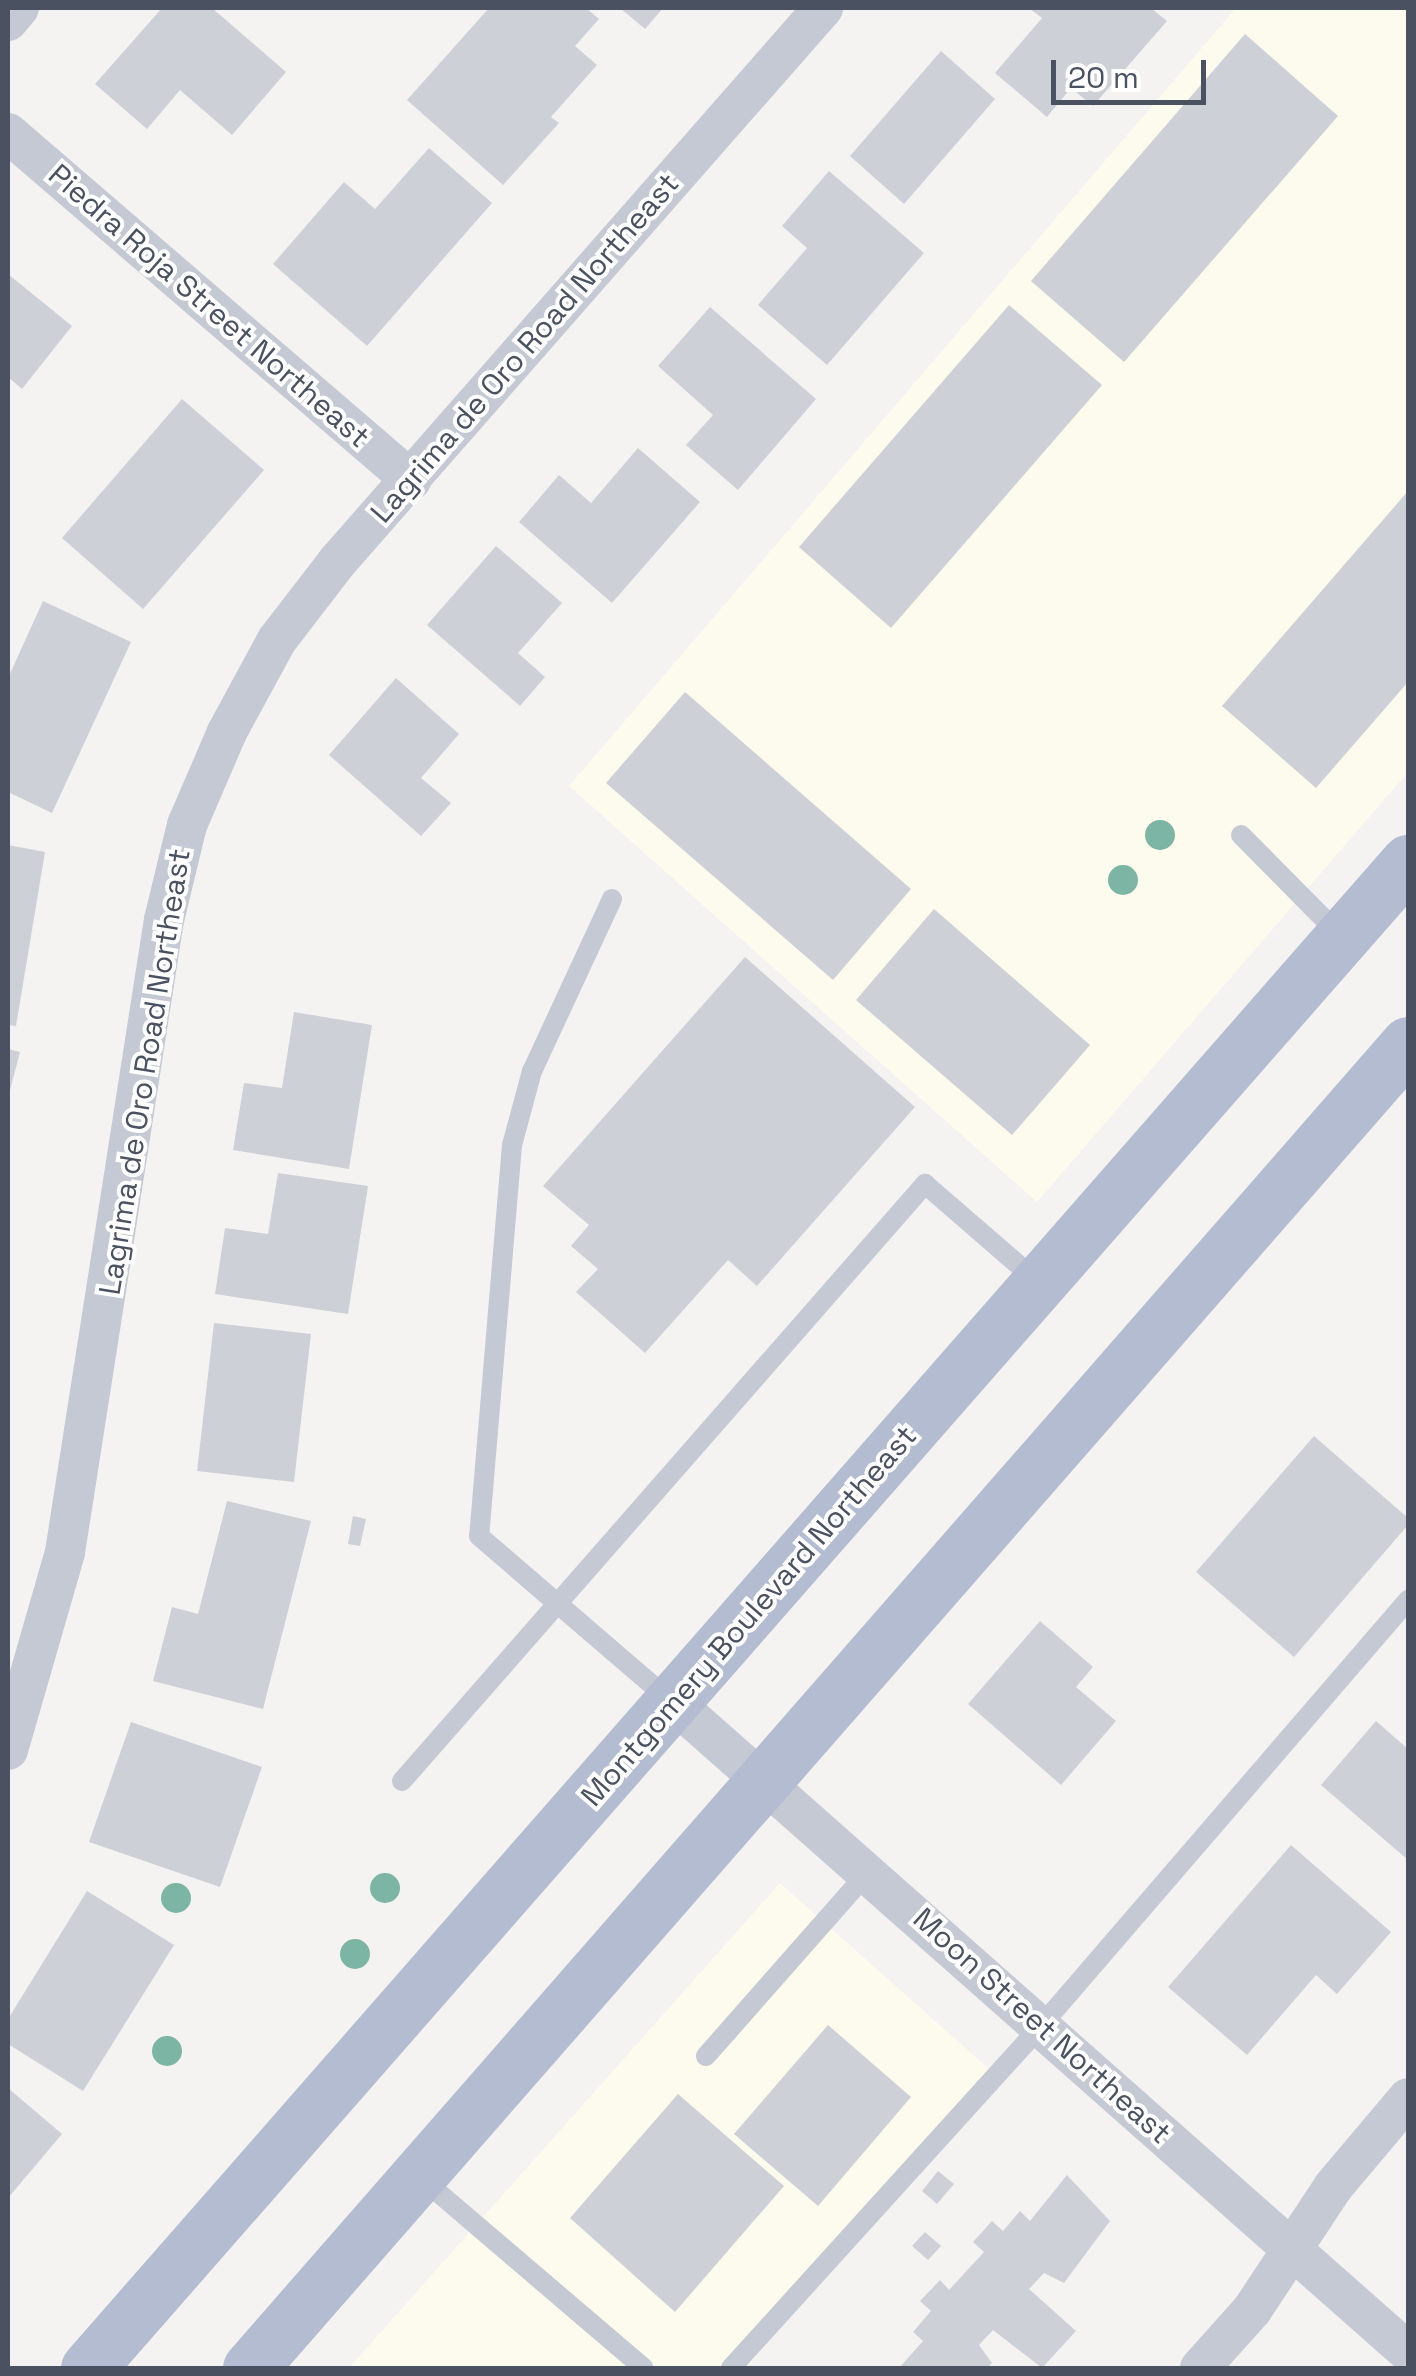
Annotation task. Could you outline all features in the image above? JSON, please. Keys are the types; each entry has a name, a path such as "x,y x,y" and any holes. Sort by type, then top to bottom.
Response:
{"main road":[{"name":"Montgomery Boulevard Northeast","path":"88,2368 1408,862"},
{"path":"250,2368 767,1782 1408,1044"}],"street":[{"path":"8,21 19,8"},
{"name":"Lagrima de Oro Road Northeast","path":"8,1750 65,1552 164,920 187,825 278,640 411,480 822,8"},
{"name":"Piedra Roja Street Northeast","path":"8,132 411,480"},
{"name":"Moon Street Northeast","path":"674,1703 1408,2352"},
{"path":"1200,2368 1252,2310 1291,2245 1408,2098"}],"lane":[{"path":"1241,835 1342,938"},
{"path":"612,898 532,1071 512,1145 480,1536 674,1703"},
{"path":"402,1782 925,1184 1040,1284"},
{"path":"731,2368 1040,2027 1408,1600"},
{"path":"706,2056 868,1872"},
{"path":"419,2176 644,2368"}],"shaded area":[{"path":"1236,8 1408,8 1408,772 1037,1202 569,786"},
{"path":"780,1883 998,2077 746,2368 349,2368"}],"building":[{"path":"162,8 212,8 286,72 232,135 180,90 147,129 95,84"},
{"path":"489,8 586,8 599,19 575,46 597,65 551,117 559,123 503,185 407,100"},
{"path":"620,8 663,8 645,29"},
{"path":"1029,8 1151,8 1167,21 1093,106 1071,88 1047,117 995,73 1042,18"},
{"path":"1245,34 1338,116 1124,362 1031,281"},
{"path":"941,51 995,99 904,204 850,156"},
{"path":"429,148 492,203 367,346 273,264 344,182 375,209"},
{"path":"829,171 924,253 827,365 758,305 807,248 782,226"},
{"path":"8,274 72,326 22,389 8,377"},
{"path":"1009,305 1102,385 891,628 799,547"},
{"path":"710,307 816,399 738,490 686,445 713,415 658,366"},
{"path":"182,399 264,470 143,609 62,538"},
{"path":"638,448 700,502 612,603 519,522 559,475 591,503"},
{"path":"1408,491 1408,682 1316,788 1222,706"},
{"path":"496,546 562,603 518,653 545,677 520,706 427,625"},
{"path":"43,601 131,642 52,813 8,792 8,678"},
{"path":"396,678 459,734 421,778 451,803 421,836 329,755"},
{"path":"685,692 911,889 833,980 606,783"},
{"path":"8,845 45,852 16,1026 8,1025"},
{"path":"934,909 1090,1045 1012,1135 856,1000"},
{"path":"745,957 915,1107 757,1286 728,1260 645,1353 576,1292 598,1269 571,1246 589,1225 543,1186"},
{"path":"294,1012 372,1025 349,1169 233,1150 244,1083 282,1088"},
{"path":"8,1049 20,1052 9,1094 8,1094"},
{"path":"278,1173 368,1186 348,1314 215,1294 225,1228 268,1234"},
{"path":"214,1323 311,1334 294,1482 197,1471"},
{"path":"1314,1436 1408,1518 1408,1525 1294,1657 1196,1572"},
{"path":"227,1501 311,1521 263,1709 153,1681 172,1607 198,1614"},
{"path":"353,1516 366,1519 360,1546 348,1544"},
{"path":"1040,1621 1093,1667 1076,1687 1116,1721 1061,1785 968,1704"},
{"path":"1376,1721 1408,1749 1408,1860 1321,1785"},
{"path":"131,1722 262,1767 220,1887 89,1842"},
{"path":"1291,1845 1391,1932 1337,1994 1316,1975 1247,2055 1168,1987"},
{"path":"87,1891 174,1945 83,2091 8,2044 8,2019"},
{"path":"828,2025 911,2097 818,2206 734,2134"},
{"path":"8,2088 62,2134 8,2198"},
{"path":"678,2094 784,2186 675,2312 570,2218"},
{"path":"938,2171 954,2184 937,2204 922,2191"},
{"path":"1067,2175 1110,2221 1064,2283 1044,2273 1029,2289 1076,2331 1042,2368 993,2330 979,2345 992,2363 987,2368 899,2368 923,2341 913,2332 931,2311 920,2301 940,2280 949,2290 984,2252 973,2242 992,2221 1003,2231 1020,2211 1030,2221"},
{"path":"925,2232 941,2246 928,2260 912,2246"}]}
